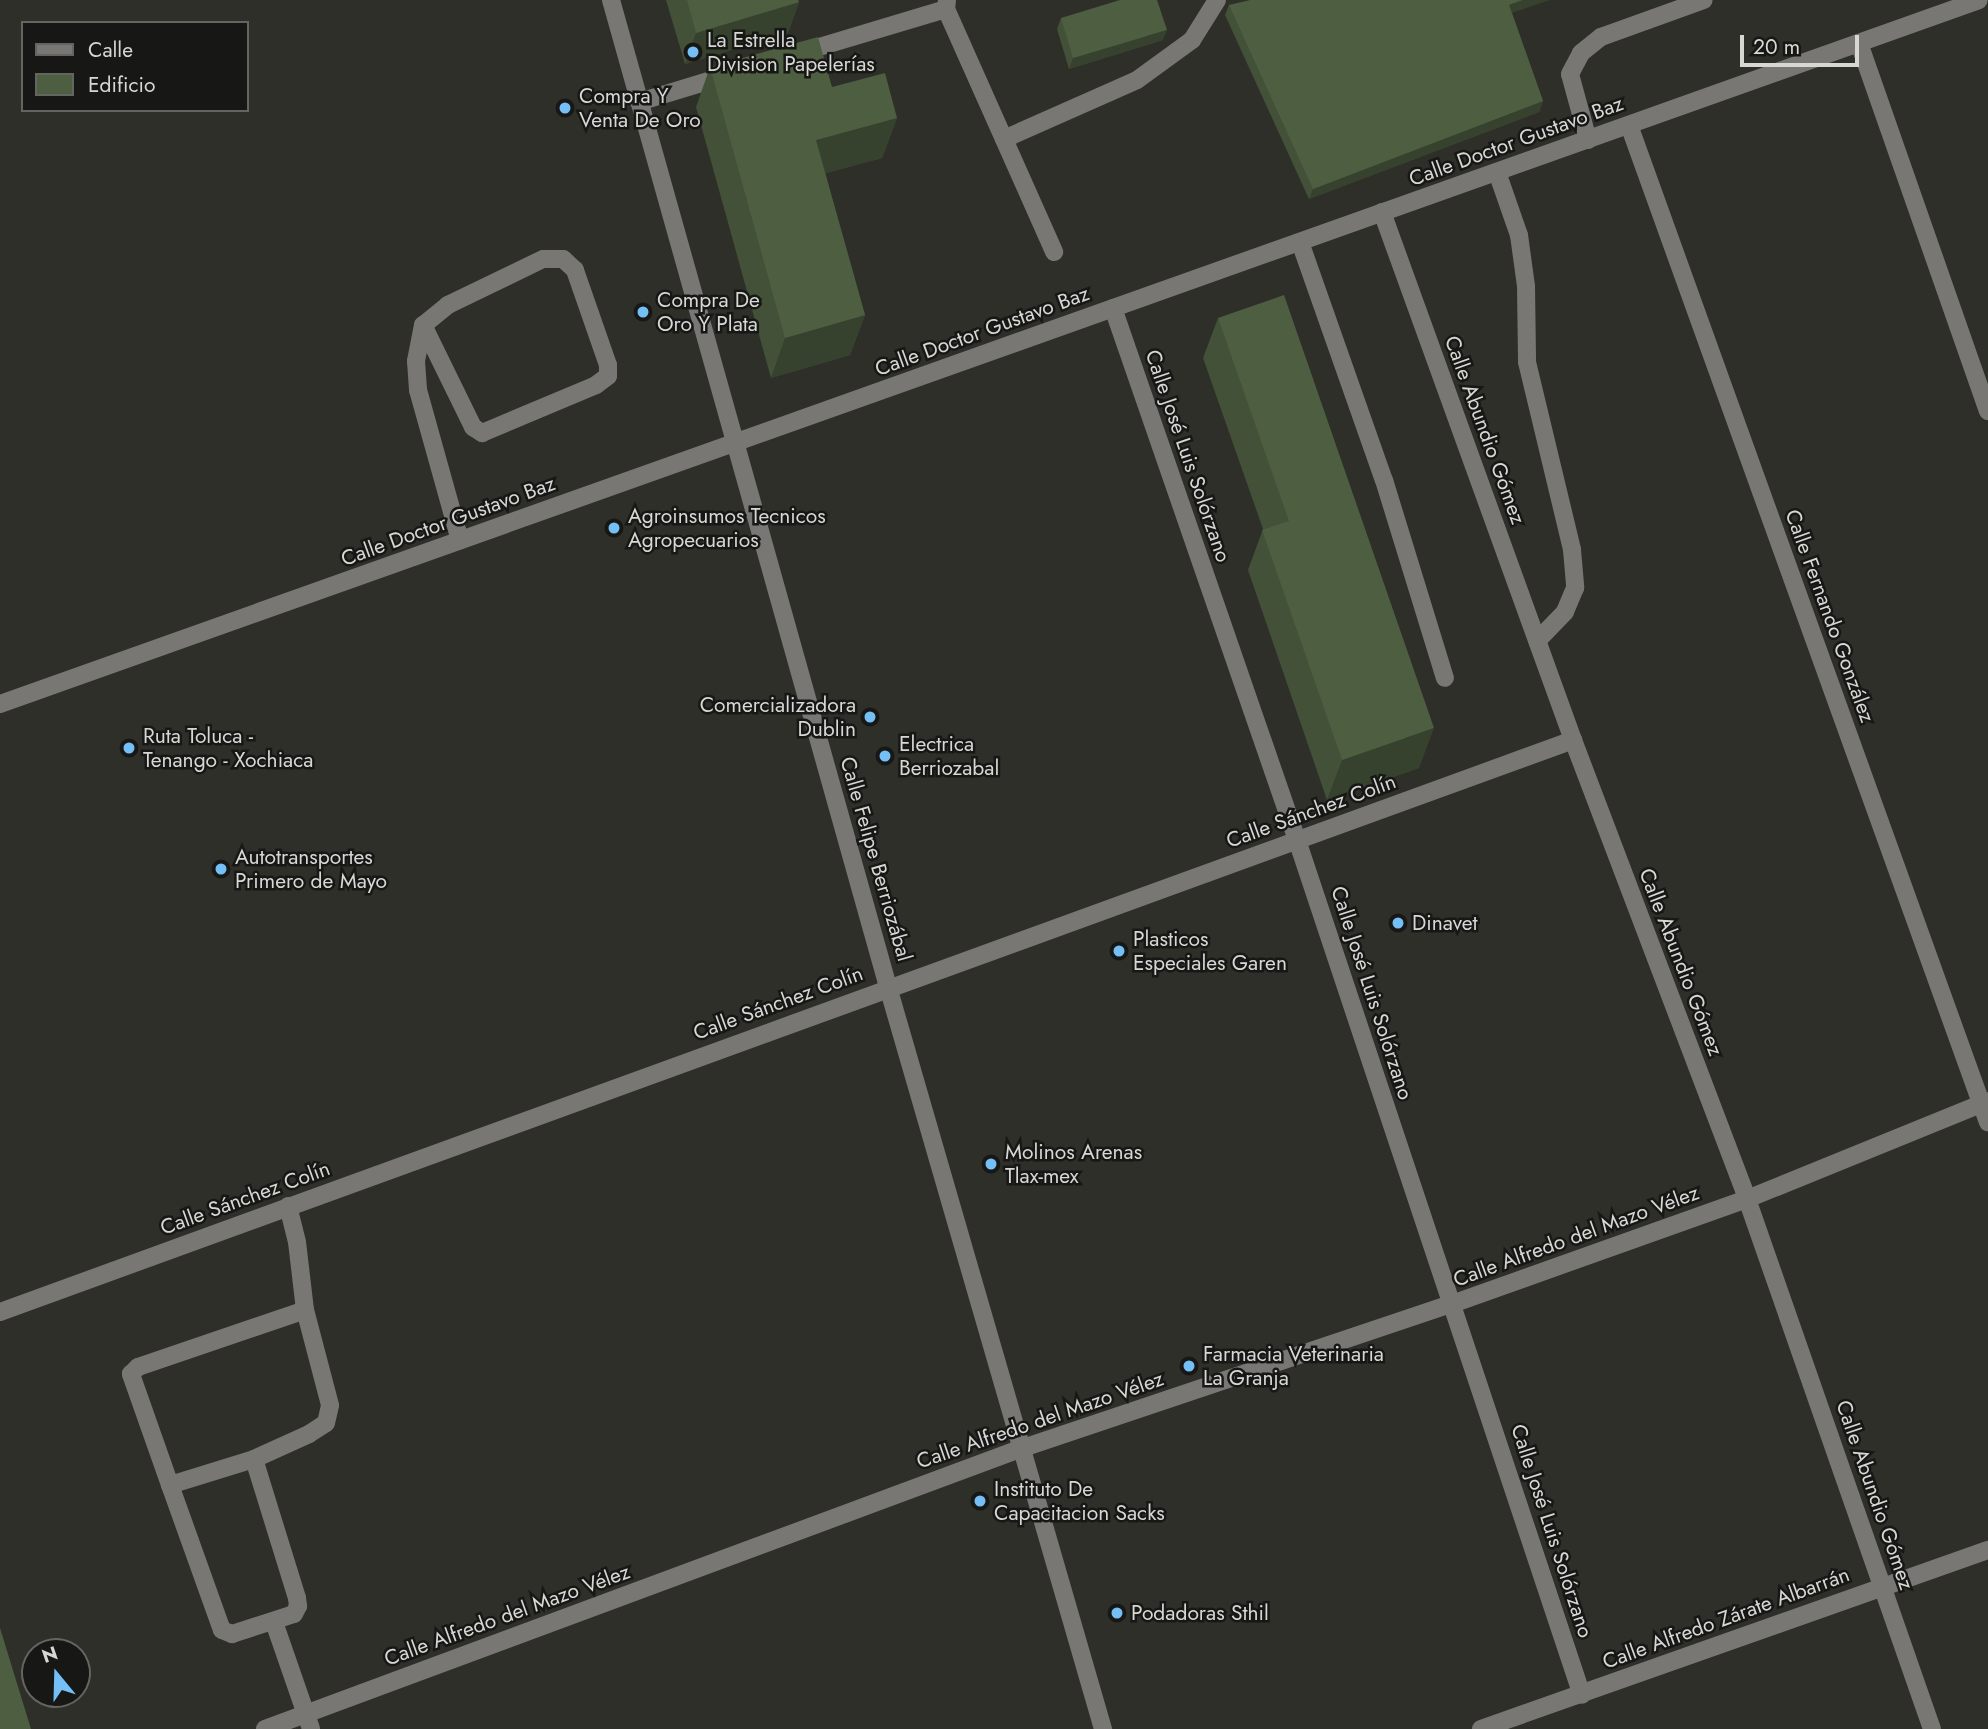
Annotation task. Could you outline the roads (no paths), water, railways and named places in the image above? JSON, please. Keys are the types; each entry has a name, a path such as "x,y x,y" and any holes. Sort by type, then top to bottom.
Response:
{"street":[{"name":"Calle Felipe Berriozábal","path":"611,0 888,987 1102,1729"},
{"path":"1004,139 1138,79 1192,40 1217,0"},
{"path":"1588,140 1570,74 1581,53 1601,37 1704,0"},
{"name":"Calle Doctor Gustavo Baz","path":"0,704 1979,0"},
{"path":"786,57 946,4 1054,252"},
{"path":"1858,43 1988,411"},
{"path":"639,102 746,69"},
{"name":"Calle Fernando González","path":"1629,125 1985,1102 1988,1122"},
{"path":"1497,172 1519,235 1526,286 1527,362 1572,550 1575,588 1566,612 1537,641"},
{"name":"Calle Abundio Gómez","path":"1382,212 1573,740 1747,1199 1932,1729"},
{"path":"1300,242 1384,480 1445,678"},
{"path":"423,326 473,427 482,433 596,385 608,376 608,365 575,270 563,259 543,259 448,304 423,326 415,361 418,390 460,540"},
{"name":"Calle José Luis Solórzano","path":"1113,308 1297,840 1582,1695"},
{"name":"Calle Sánchez Colín","path":"0,1312 1573,740"},
{"name":"Calle Alfredo del Mazo Vélez","path":"265,1729 308,1721 1020,1449 1452,1304 1747,1199 1985,1102"},
{"path":"170,1485 254,1459 309,1434 326,1423 330,1405 304,1310 297,1241 288,1206"},
{"path":"254,1459 299,1606 294,1614 232,1634 222,1630 131,1374 138,1367 304,1310"},
{"name":"Calle Alfredo Zárate Albarrán","path":"1481,1729 1988,1550"},
{"path":"274,1622 308,1721"}],"place":[{"name":"La Estrella Division Papelerías","path":"693,52"},
{"name":"Compra Y Venta De Oro","path":"565,108"},
{"name":"Compra De Oro Y Plata","path":"643,312"},
{"name":"Agroinsumos Tecnicos Agropecuarios","path":"614,528"},
{"name":"Comercializadora Dublin","path":"870,717"},
{"name":"Ruta Toluca - Tenango - Xochiaca","path":"129,748"},
{"name":"Electrica Berriozabal","path":"885,756"},
{"name":"Autotransportes Primero de Mayo","path":"221,869"},
{"name":"Dinavet","path":"1398,923"},
{"name":"Plasticos Especiales Garen","path":"1119,951"},
{"name":"Molinos Arenas Tlax-mex","path":"991,1164"},
{"name":"Farmacia Veterinaria La Granja","path":"1189,1366"},
{"name":"Instituto De Capacitacion Sacks","path":"980,1501"},
{"name":"Podadoras Sthil","path":"1117,1613"}]}
